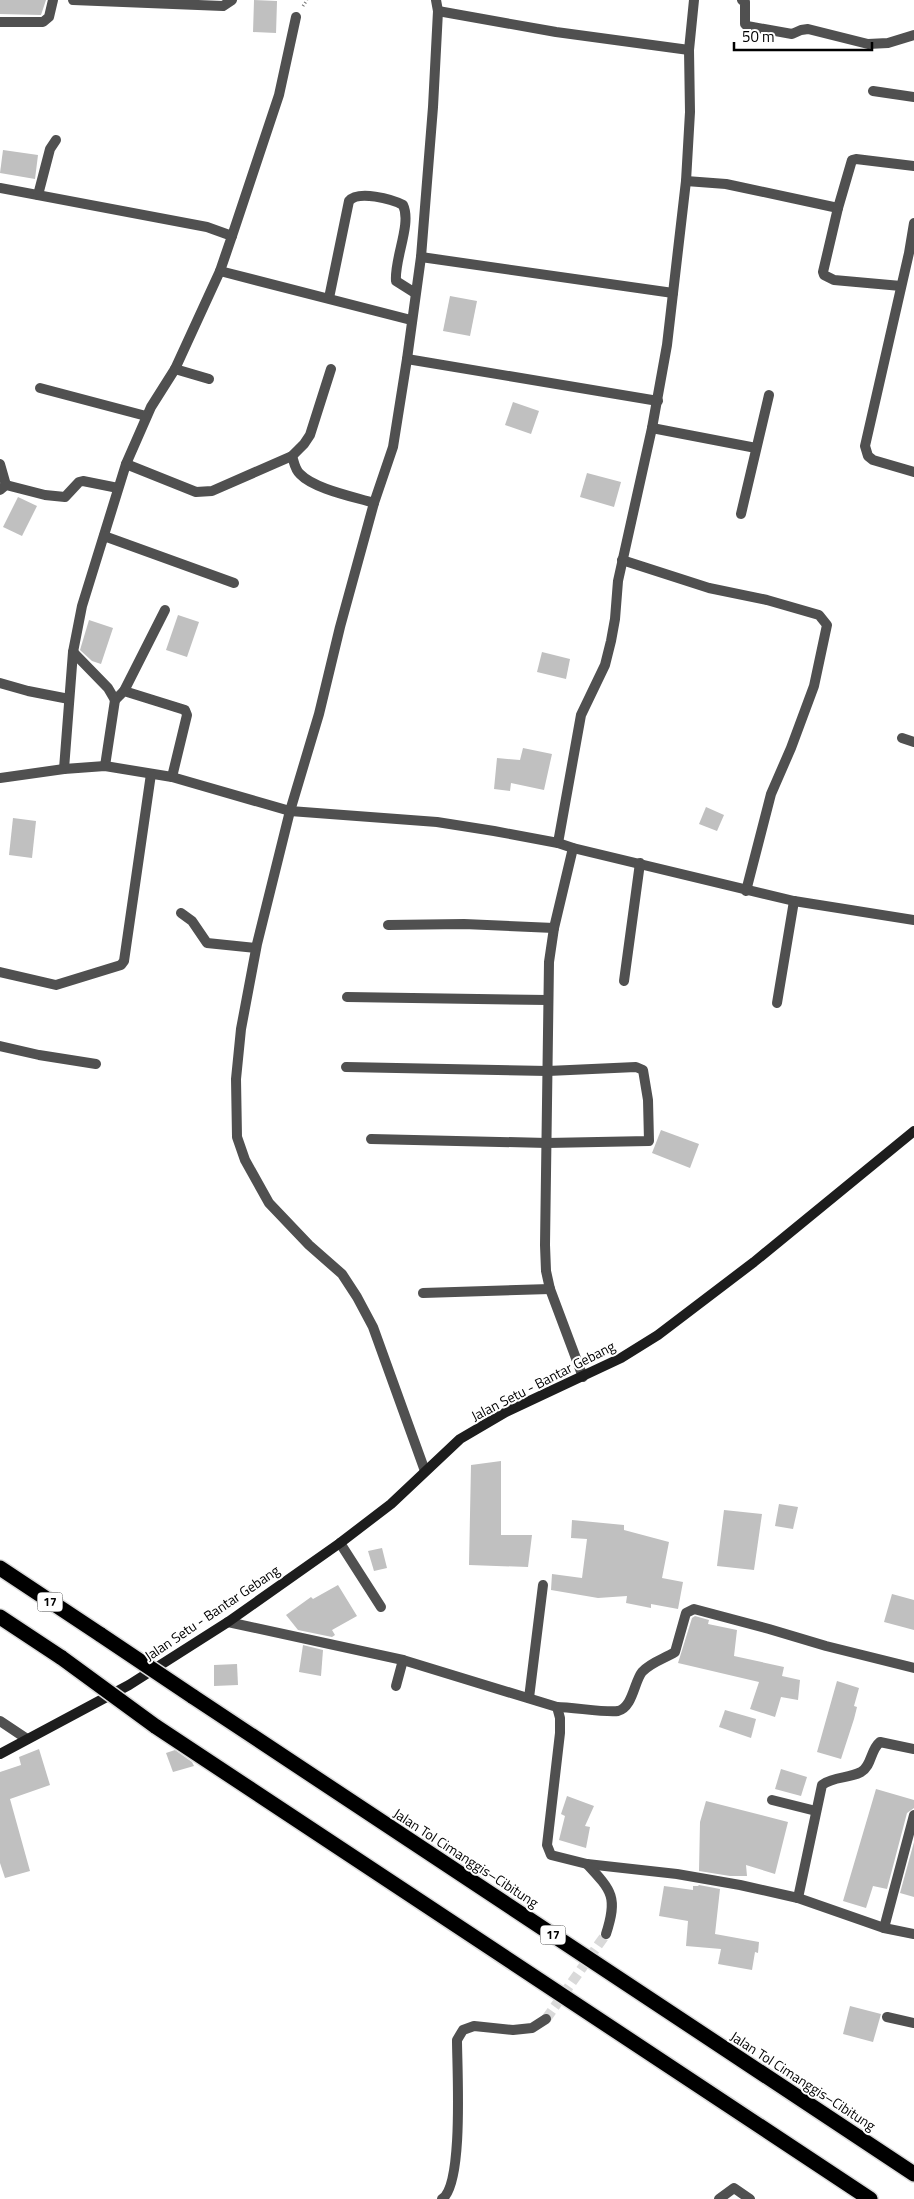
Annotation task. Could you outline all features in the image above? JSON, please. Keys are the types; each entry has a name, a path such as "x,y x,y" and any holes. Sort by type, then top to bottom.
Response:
{"highway":[{"name":"Jalan Tol Cimanggis–Cibitung","path":"0,1568 914,2174"},
{"path":"0,1617 62,1658 155,1726 870,2199"}],"main road":[{"name":"Jalan Setu - Bantar Gebang","path":"0,1754 129,1685 228,1622 340,1543 391,1504 460,1439 506,1412 621,1358 658,1335 754,1262 914,1131"}],"street":[{"path":"0,22 43,22 49,17 53,0"},
{"path":"73,0 223,6 232,0"},
{"path":"558,843 581,715 605,665 611,641 622,560 658,401 667,345 686,181 690,112 689,50 694,0"},
{"path":"742,0 745,2 745,24 747,26 792,34 808,29 868,44 888,43 914,35"},
{"path":"425,1471 373,1328 357,1297 342,1274 309,1245 269,1203 245,1160 237,1137 236,1080 241,1029 256,948 290,811 319,714 340,627 374,503 393,447 421,257 433,107 437,5 556,32 689,50"},
{"path":"64,769 73,652 82,606 118,488 146,416 175,369 220,271 279,95 296,17"},
{"path":"873,91 914,97"},
{"path":"38,195 50,149 56,140"},
{"path":"901,286 834,280 824,275 823,272 838,208 852,160 914,166"},
{"path":"686,181 726,184 838,208"},
{"path":"0,188 207,227 232,236"},
{"path":"329,298 349,201 357,195 391,199 403,205 406,215 395,272 396,281 415,293"},
{"path":"914,223 909,253 865,446 868,456 873,460 914,472"},
{"path":"421,257 672,292"},
{"path":"220,271 411,320"},
{"path":"407,359 658,401"},
{"path":"175,369 209,379"},
{"path":"126,464 196,492 212,492 292,456 310,435 331,369"},
{"path":"40,388 146,416"},
{"path":"741,514 769,395"},
{"path":"652,428 756,448"},
{"path":"292,456 298,471 306,479 374,503"},
{"path":"0,464 3,488 66,497 80,481 118,488"},
{"path":"104,536 234,583"},
{"path":"622,560 709,588 767,600 819,615 827,625 814,686 791,748 771,794 746,891"},
{"path":"105,766 115,700 124,691 165,610"},
{"path":"73,652 108,688 115,700"},
{"path":"0,683 69,699"},
{"path":"124,691 187,712 172,777"},
{"path":"902,738 914,742"},
{"path":"0,778 64,769 105,766 172,777 290,811 437,822 494,831 558,843 746,891 794,901 914,920"},
{"path":"0,972 56,985 121,965 124,961 151,774"},
{"path":"572,848 554,928 549,962 545,1254 550,1288 583,1377"},
{"path":"624,981 640,863"},
{"path":"777,1003 794,901"},
{"path":"181,913 195,924 207,944 256,948"},
{"path":"388,925 464,924 554,928"},
{"path":"347,997 548,1000"},
{"path":"0,1046 39,1055 96,1064"},
{"path":"346,1068 548,1071 636,1067 643,1070 648,1100 650,1140 647,1142 547,1143 370,1140"},
{"path":"424,1293 550,1288"},
{"path":"340,1543 381,1607"},
{"path":"530,1698 543,1585"},
{"path":"228,1622 403,1660 557,1707 609,1712 622,1709 629,1702 643,1672 653,1663 675,1652 686,1614 694,1609 826,1646 914,1668"},
{"path":"396,1686 403,1660"},
{"path":"557,1707 560,1718 560,1733 547,1849 554,1856 587,1864 677,1874 798,1898 884,1928 914,1934"},
{"path":"0,1721 26,1740"},
{"path":"798,1898 822,1785 829,1780 862,1772 878,1743 882,1741 914,1749"},
{"path":"772,1800 816,1811"},
{"path":"884,1928 914,1815"},
{"path":"587,1864 600,1878 612,1897 613,1907 606,1934"},
{"path":"887,2017 914,2023"},
{"path":"442,2199 449,2191 457,2144 457,2040 463,2030 474,2026 513,2030 532,2028 546,2019"},
{"path":"719,2199 734,2188 750,2199"}],"building":[{"path":"0,0 46,0 41,15 0,14"},
{"path":"254,0 277,1 276,33 253,32"},
{"path":"3,150 38,155 35,179 0,173"},
{"path":"450,296 477,301 470,336 443,331"},
{"path":"513,402 539,411 531,434 505,425"},
{"path":"587,473 621,482 614,507 580,497"},
{"path":"18,497 37,506 22,536 3,527"},
{"path":"178,615 199,622 187,657 166,650"},
{"path":"89,620 113,628 101,664 92,661 80,650"},
{"path":"542,652 570,659 566,679 537,672"},
{"path":"523,748 552,754 544,790 511,783 510,791 494,789 497,758 520,760"},
{"path":"706,807 724,815 717,831 699,824"},
{"path":"13,818 36,821 32,858 9,855"},
{"path":"661,1130 699,1144 690,1168 652,1153"},
{"path":"501,1461 501,1535 532,1535 528,1567 469,1565 471,1465"},
{"path":"779,1504 798,1507 793,1529 775,1526"},
{"path":"724,1510 762,1514 754,1570 717,1566"},
{"path":"572,1520 624,1525 624,1530 669,1542 662,1578 683,1582 678,1609 651,1604 651,1608 626,1603 627,1596 598,1598 551,1590 552,1574 582,1578 587,1539 571,1538"},
{"path":"382,1548 387,1568 374,1571 368,1551"},
{"path":"338,1585 357,1616 332,1630 335,1635 332,1637 298,1630 286,1615 311,1597 313,1599"},
{"path":"892,1594 914,1600 914,1630 884,1622"},
{"path":"695,1616 709,1620 708,1624 737,1630 734,1656 784,1667 782,1676 800,1680 798,1700 781,1697 775,1717 750,1709 759,1682 678,1663 692,1618"},
{"path":"303,1645 323,1650 321,1676 299,1672"},
{"path":"237,1664 238,1685 214,1686 214,1665"},
{"path":"837,1681 859,1688 854,1706 857,1707 854,1719 841,1759 817,1752"},
{"path":"725,1710 756,1719 751,1738 719,1727"},
{"path":"39,1749 50,1785 10,1799 30,1871 5,1878 0,1863 0,1772 21,1765 19,1757"},
{"path":"175,1750 192,1762 194,1766 173,1772 166,1753"},
{"path":"781,1769 807,1777 801,1796 775,1789"},
{"path":"876,1789 914,1800 914,1808 907,1813 887,1889 873,1886 866,1908 843,1901"},
{"path":"567,1796 594,1806 585,1826 590,1827 586,1848 559,1840 565,1816 561,1814"},
{"path":"706,1801 788,1822 775,1874 746,1865 747,1876 730,1876 699,1871 700,1822"},
{"path":"914,1842 914,1897 900,1893"},
{"path":"699,1885 720,1889 715,1934 759,1942 758,1953 755,1952 752,1970 718,1964 721,1949 686,1946 688,1921 659,1916 664,1886 693,1890 693,1886"},
{"path":"850,2006 881,2014 873,2042 843,2034"}],"tunnel":[{"path":"546,2019 606,1934"}]}
